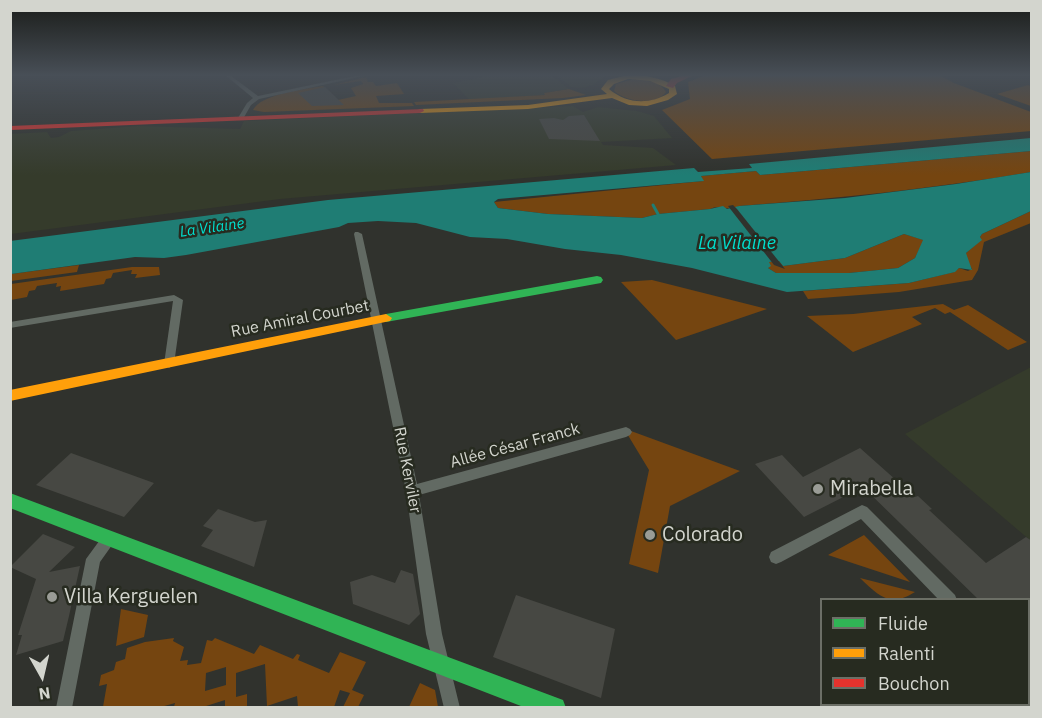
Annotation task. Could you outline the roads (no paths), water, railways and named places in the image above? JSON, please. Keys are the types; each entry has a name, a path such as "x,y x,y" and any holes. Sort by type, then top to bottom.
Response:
{"main road":[{"path":"10,128 459,109"},
{"name":"Rue Amiral Courbet","path":"10,396 376,320 597,280"},
{"path":"10,500 555,708"}],"street":[{"path":"241,118 246,109"},
{"name":"Rue Kerviler","path":"358,234 412,491 434,634 452,708"},
{"path":"10,325 174,298 178,300 169,364"},
{"name":"Allée César Franck","path":"412,491 626,432"},
{"path":"776,557 862,511 948,598"},
{"path":"64,708 93,560 110,538"}],"water":[{"name":"La Vilaine","path":"1031,138 1031,151 760,175 756,171 701,176 704,181 498,199 494,202 498,208 548,214 642,218 723,206 727,209 739,206 845,198 1031,172 1031,211 982,234 980,237 982,240 966,253 972,270 959,268 955,272 909,283 787,292 692,268 621,255 565,249 507,239 470,237 416,223 378,221 348,223 339,227 186,255 164,258 135,257 11,274 10,241 328,200 694,168 698,172 752,168 749,164","holes":["904,234 923,240 915,258 898,268 849,273 776,273 768,268 771,266 769,262 779,261 783,266 845,258"]}],"waterway":[{"path":"653,205 658,214"}],"place":[{"name":"Mirabella","path":"818,489"},
{"name":"Colorado","path":"650,535"},
{"name":"Villa Kerguelen","path":"52,597"}]}
